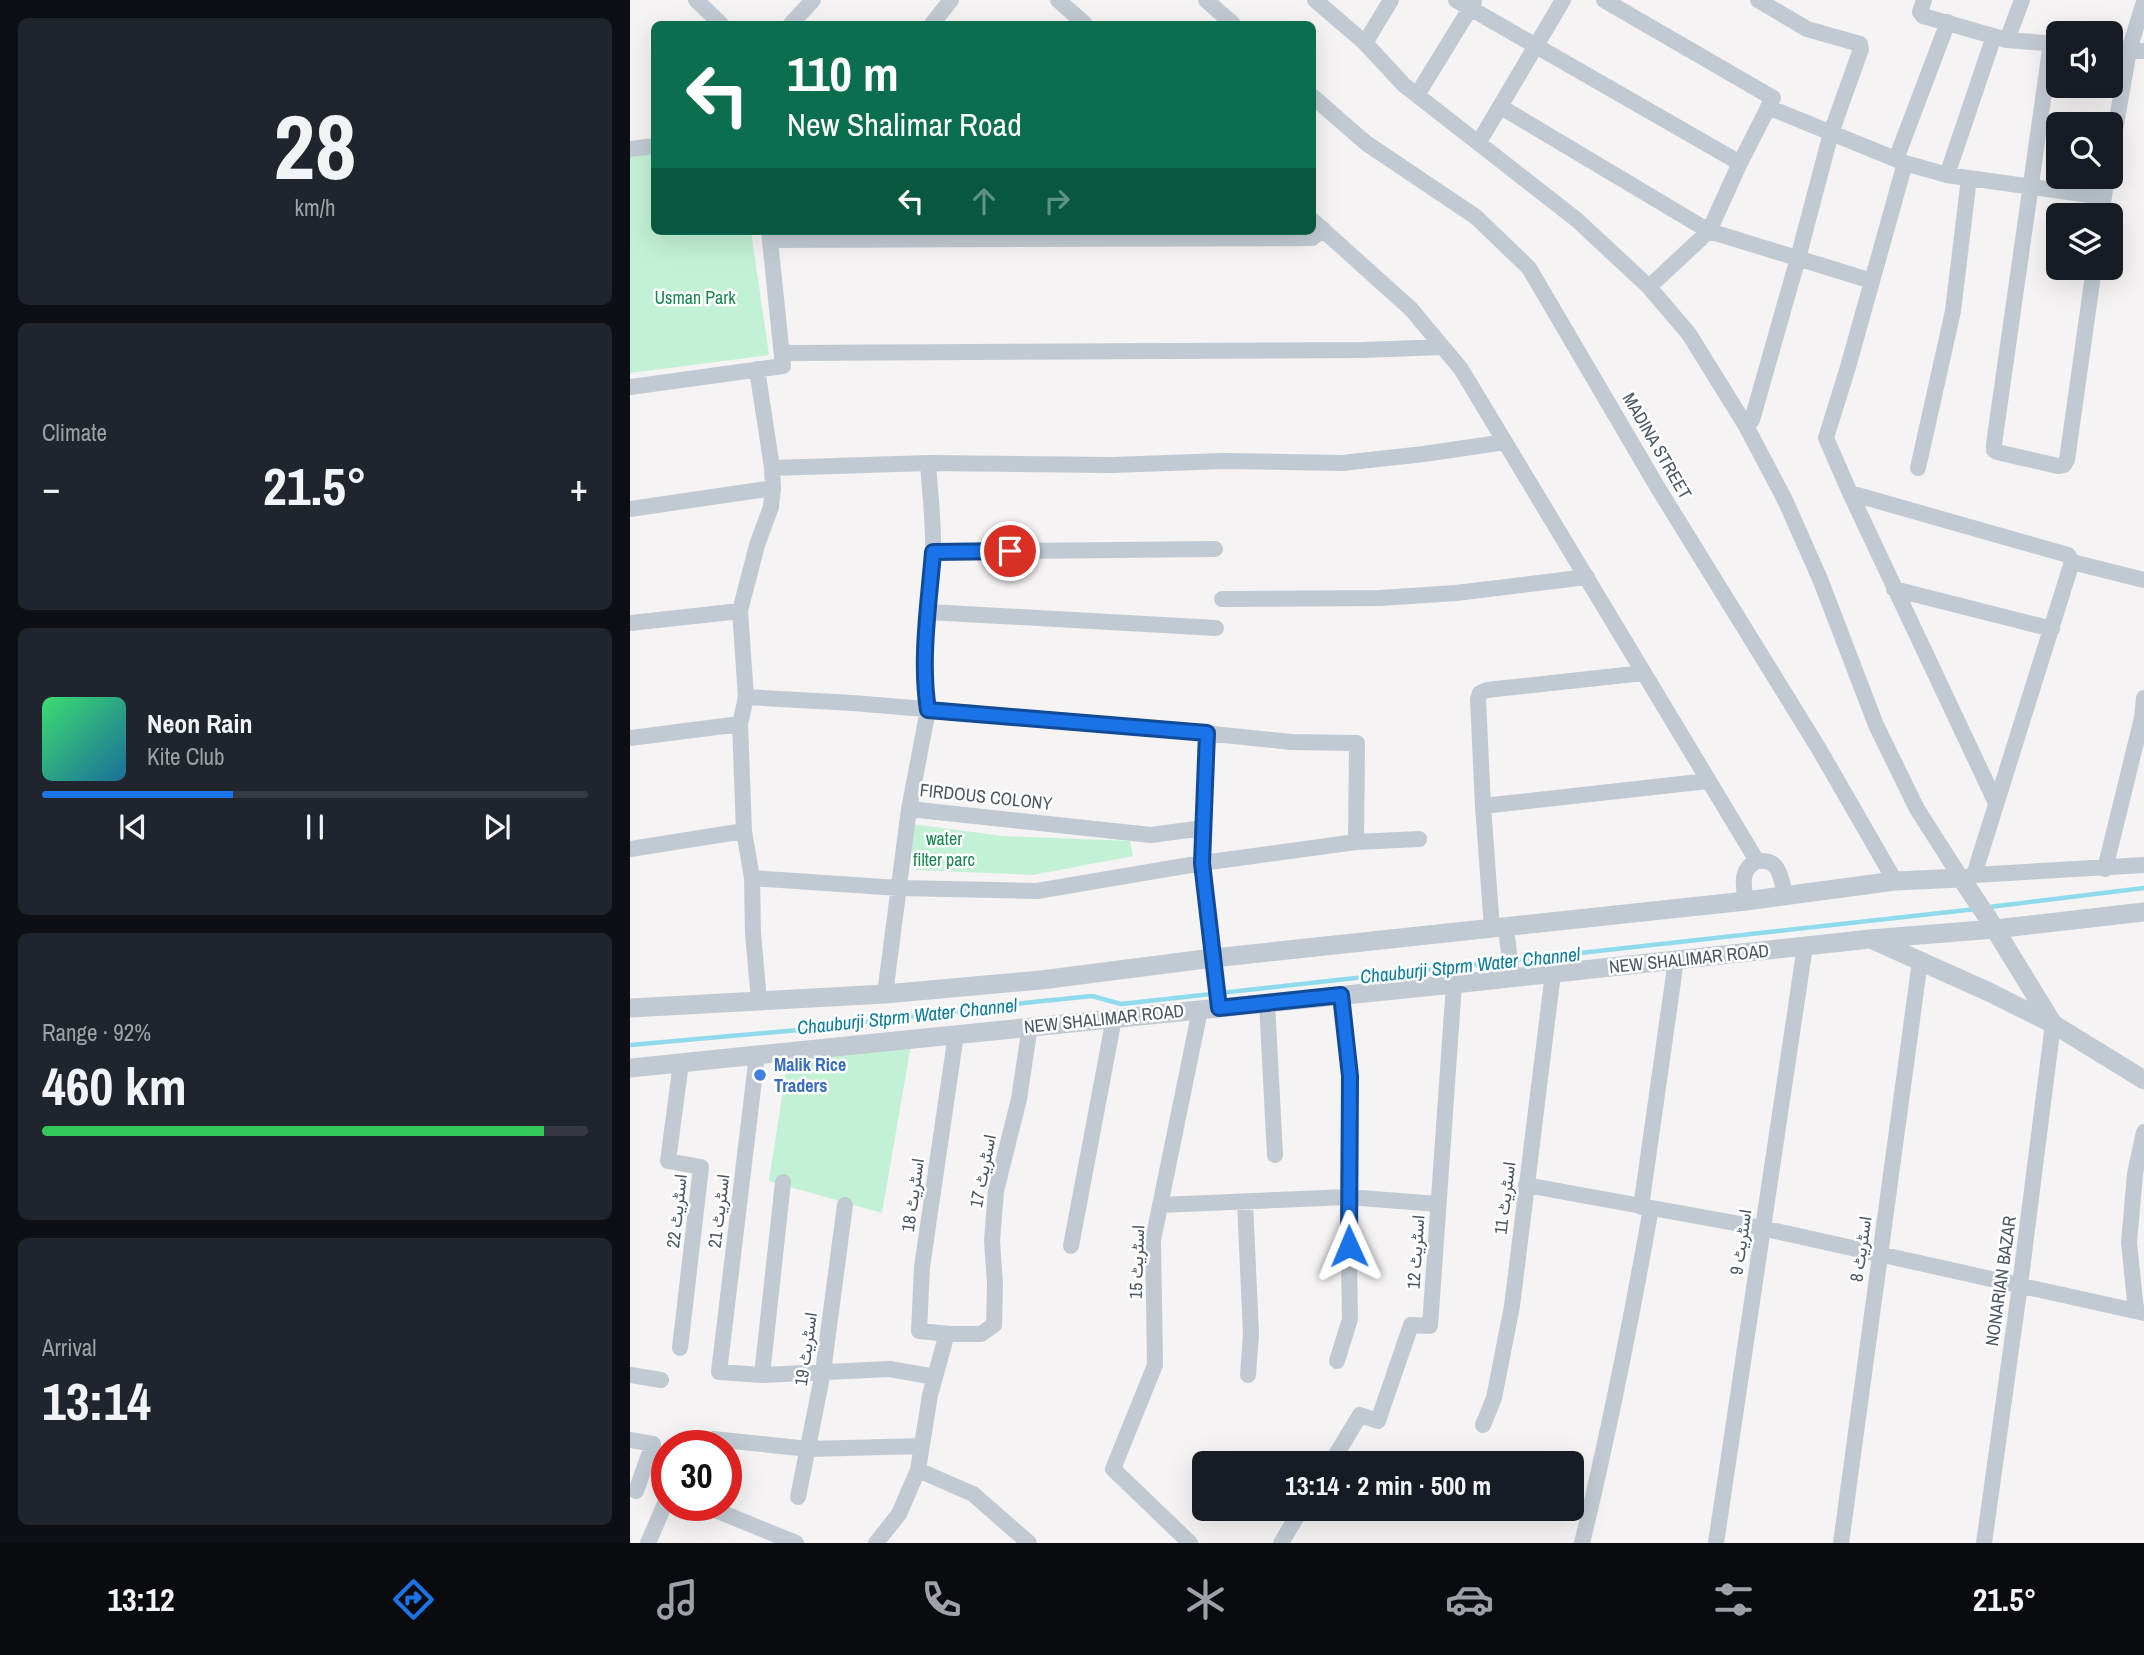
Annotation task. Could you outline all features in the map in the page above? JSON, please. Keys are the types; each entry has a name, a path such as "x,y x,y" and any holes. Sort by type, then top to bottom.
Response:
{"street":[{"path":"696,0 718,21"},
{"path":"794,21 813,0"},
{"path":"934,21 951,0"},
{"path":"1058,0 1082,21"},
{"path":"1206,0 1230,21"},
{"path":"1315,0 1365,43 1404,85 1577,220 1649,287 1689,334 1746,426 1785,500 1820,579 1876,725 1917,809 1967,880 2053,1024"},
{"path":"1365,43 1391,0"},
{"path":"1456,0 1473,4 1536,46 1740,163"},
{"path":"1479,142 1563,0"},
{"path":"1604,0 1773,98 1709,231 1649,287"},
{"path":"1746,426 1752,420 1831,133 1861,46 1807,29 1758,0"},
{"path":"1924,0 1920,14 2000,38 2046,43"},
{"path":"1947,175 2000,38 2022,0"},
{"path":"2122,112 2137,51 2144,2"},
{"path":"1417,95 1473,4"},
{"path":"1948,22 1900,161 1872,281 1826,438 1894,589 1996,803"},
{"path":"2046,98 1994,444 1994,450 1997,452 2058,466 2064,465 2067,460 2092,280"},
{"name":"MADINA STREET","path":"1316,100 1366,144 1476,217 1529,268 1658,488 1819,749 1895,881"},
{"path":"1501,107 1709,231 1872,281"},
{"path":"1768,107 1900,161 1947,175 2104,197"},
{"path":"630,149 651,146"},
{"path":"1919,468 1953,311 1969,178"},
{"path":"2103,203 2105,189"},
{"path":"1318,225 1411,309 1461,369 1757,861"},
{"path":"630,387 783,366 769,236 1312,239 1314,235"},
{"path":"783,353 1348,350 1443,347"},
{"path":"757,369 773,488 771,507 757,545 740,611 746,697 740,724 744,831 752,878 753,933 759,1001"},
{"path":"772,468 928,463 1342,463 1506,442"},
{"path":"909,809 928,710 926,647 933,552 928,463"},
{"path":"630,509 773,488"},
{"path":"1850,493 2068,555 2072,562 2144,580"},
{"path":"933,552 1215,549"},
{"path":"1967,880 1996,803 2072,562"},
{"path":"1222,600 1380,598 1456,593 1587,577"},
{"path":"1894,589 2052,629"},
{"path":"630,623 740,611"},
{"path":"929,612 1216,628"},
{"path":"1512,973 1502,932 1483,806 1478,699 1480,693 1487,690 1644,673"},
{"path":"746,697 1291,742 1357,743 1356,842"},
{"path":"2105,869 2143,718 2144,698"},
{"path":"630,738 740,724"},
{"path":"1207,733 1202,863 1214,963"},
{"path":"1483,806 1708,781"},
{"name":"FIRDOUS COLONY","path":"885,994 909,809 1152,835 1203,828"},
{"path":"630,849 744,831"},
{"path":"752,878 899,888 1037,891 1202,863 1356,842 1419,839"},
{"path":"1746,901 1743,876 1747,868 1757,861 1773,863 1778,868 1785,895"},
{"path":"630,1008 885,994 1041,980 1502,932 1895,881 1967,880 2144,865"},
{"name":"NEW SHALIMAR ROAD","path":"630,1068 1114,1018 1212,1005 1267,1003 1454,984 1512,973 1553,973 1992,923 2144,912"},
{"name":"NEW SHALIMAR ROAD","path":"1870,939 2053,1024 2144,1080"},
{"name":"اسٹریٹ 9","path":"1716,1543 1805,946"},
{"path":"1582,1543 1628,1338 1676,960"},
{"name":"اسٹریٹ 8","path":"1841,1543 1920,961"},
{"name":"اسٹریٹ 15","path":"1190,1543 1113,1469 1156,1365 1153,1240 1212,1005 1214,963"},
{"name":"اسٹریٹ 11","path":"1483,1425 1494,1398 1512,1306 1553,973"},
{"name":"اسٹریٹ 12","path":"1338,1451 1360,1415 1378,1421 1411,1325 1430,1326 1454,984"},
{"path":"1337,1361 1350,1319 1350,1076 1341,995"},
{"path":"1267,1003 1275,1156"},
{"path":"1071,1246 1114,1018"},
{"name":"NONARIAN BAZAR","path":"1984,1543 2053,1024"},
{"name":"اسٹریٹ 17","path":"951,1334 981,1334 994,1325 992,1241 996,1192 1019,1099 1030,1026"},
{"name":"اسٹریٹ 18","path":"951,1334 919,1331 922,1267 956,1034"},
{"name":"اسٹریٹ 21","path":"757,1055 719,1372 762,1376"},
{"name":"اسٹریٹ 22","path":"680,1348 701,1167 668,1161 681,1063"},
{"path":"1526,1185 1762,1228 2140,1311 2129,1243 2135,1174 2144,1132"},
{"path":"783,1182 762,1376 890,1369 935,1377"},
{"path":"1160,1205 1348,1197 1438,1204"},
{"path":"1245,1202 1251,1334 1248,1375"},
{"name":"اسٹریٹ 19","path":"798,1497 823,1371 845,1205"},
{"path":"876,1543 899,1514 918,1470 935,1377 946,1337 951,1334"},
{"path":"630,1376 661,1380"},
{"path":"630,1440 653,1444 636,1491"},
{"path":"742,1442 809,1450 922,1446"},
{"path":"918,1470 973,1494 1029,1543"},
{"path":"648,1543 658,1521"},
{"path":"742,1521 796,1543"},
{"path":"1281,1543 1295,1521"}],"green space":[{"name":"Usman Park","path":"651,153 651,235 752,235 769,355 630,373 630,155"},
{"name":"water filter parc","path":"905,823 1002,836 1130,841 1133,856 1033,875 916,870"},
{"path":"912,1039 882,1213 769,1181 789,1051"}],"waterway":[{"name":"Chauburji Stprm Water Channel","path":"1989,907 2144,888"},
{"name":"Chauburji Stprm Water Channel","path":"630,1045 799,1030 1092,996 1121,1004 1976,909"}],"place":[{"name":"Malik Rice Traders","path":"760,1075"}],"route":[{"path":"1010,551 933,552 926,647 928,710 1207,733 1202,863 1219,1008 1341,995 1350,1076 1349,1246"}]}
